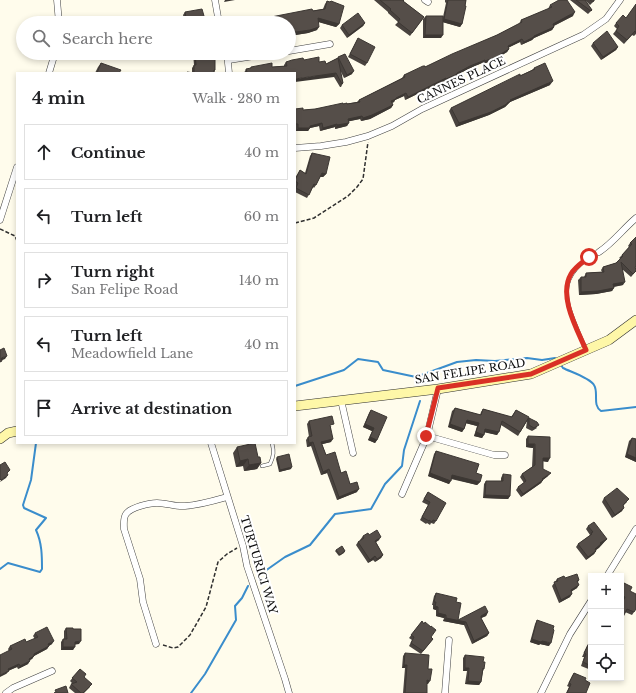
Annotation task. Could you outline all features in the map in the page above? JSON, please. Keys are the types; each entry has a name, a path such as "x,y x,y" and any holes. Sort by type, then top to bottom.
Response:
{"street":[{"path":"57,0 58,16"},
{"path":"215,0 218,16"},
{"name":"CANNES PLACE","path":"296,148 346,142 368,136 387,128 422,109 583,35 606,19 620,0"},
{"path":"296,50 330,44"},
{"path":"49,72 53,60"},
{"path":"229,60 229,72"},
{"path":"0,220 15,177"},
{"path":"599,252 636,218"},
{"name":"SAN FELIPE ROAD","path":"296,406 438,388 531,374 609,340 636,320"},
{"path":"402,494 426,436 438,388"},
{"path":"341,400 353,453"},
{"path":"0,439 16,431"},
{"path":"426,436 494,455 505,455"},
{"name":"TURTURICI WAY","path":"211,444 243,546 247,566 289,693"},
{"path":"156,644 143,602 140,579 124,529 126,514 131,510 149,504 158,503 174,506 190,506 209,503 227,497"},
{"path":"609,573 636,528"},
{"path":"541,693 570,634 588,606"},
{"path":"445,693 450,640"},
{"path":"6,693 13,688 52,671"}],"lane":[{"path":"586,350 567,304 567,285 574,271 589,257 599,252"},
{"path":"262,466 270,464 273,459 274,454 272,444"}],"path":[{"path":"296,223 314,218 348,196 357,187 362,179 368,136"},
{"path":"0,229 15,236 16,238"},
{"path":"156,644 173,648 178,647 183,643 190,635 206,607 218,562 236,548 243,546"}],"building":[{"path":"380,0 404,0 403,1 424,17 412,33 398,22 400,19"},
{"path":"448,0 466,0 462,24 444,19"},
{"path":"559,0 567,0 575,12 553,24 554,27 524,42 522,39 508,46 509,49 496,57 470,66 457,74 408,97 406,93 391,101 393,105 372,115 363,118 362,116 348,119 349,123 337,124 323,128 322,123 310,126 310,128 298,128 298,124 296,124 296,109 315,109 343,103 347,104 360,102 359,100 405,77 404,75 497,35 522,22 521,20 552,7 550,5"},
{"path":"576,0 585,0 592,10 591,11"},
{"path":"327,1 344,6 339,24 318,18 319,27 296,32 296,16 276,16 312,9 313,11 325,9"},
{"path":"636,4 636,33 635,31 627,40 616,31 619,26 616,23 623,15 626,18"},
{"path":"202,9 204,16 186,16 185,12"},
{"path":"358,13 365,23 349,35 342,25"},
{"path":"426,16 443,16 443,35 425,35"},
{"path":"607,31 618,47 603,57 593,43"},
{"path":"358,38 375,47 367,63 350,54"},
{"path":"345,54 354,71 347,75 338,57"},
{"path":"319,57 319,62 325,61 326,64 338,58 343,83 342,84 336,73 296,79 296,72 247,72 246,69 272,63 272,67 287,66 286,62 303,58 304,60"},
{"path":"196,60 215,60 214,72 194,72"},
{"path":"101,63 121,70 120,72 97,72"},
{"path":"545,63 553,81 510,100 511,101 507,104 491,112 459,123 451,108"},
{"path":"312,153 330,157 326,174 322,173 316,185 314,184 309,195 296,188 298,183 296,182 296,178 300,170 306,174"},
{"path":"636,237 636,271 633,274 621,262 625,282 613,284 614,288 581,292 581,277 586,277 586,273 604,272 603,267 616,263 623,256 622,255 632,244 630,243"},
{"path":"4,348 7,356 1,358 2,361 0,362 0,350"},
{"path":"455,408 481,415 483,409 512,417 516,410 529,417 520,432 502,421 499,432 485,429 484,435 476,432 479,423 467,420 464,429 450,424"},
{"path":"371,410 387,417 377,440 370,437 374,428 365,424"},
{"path":"332,416 334,424 330,425 333,439 321,442 326,455 335,452 341,473 346,471 350,484 357,482 359,489 339,497 329,469 323,472 313,442 309,443 308,437 312,436 309,421"},
{"path":"529,418 537,422 539,425 534,428 529,425"},
{"path":"528,436 550,437 550,458 543,458 543,469 551,473 523,494 518,487 526,481 522,474 535,465 535,444 528,444"},
{"path":"632,438 636,439 636,458 627,454"},
{"path":"255,444 261,463 249,465 248,459 240,461 237,447"},
{"path":"436,451 479,464 476,473 482,475 480,482 452,475 451,481 430,473"},
{"path":"289,454 292,467 280,470 277,457"},
{"path":"5,462 10,470 7,473 8,475 1,480 0,465"},
{"path":"503,474 511,475 510,496 485,495 486,481 503,481"},
{"path":"617,488 629,499 623,505 624,508 615,515 604,498"},
{"path":"428,492 446,503 436,521 433,520 432,522 422,517 430,502 424,499"},
{"path":"594,522 607,539 600,543 601,544 595,549 596,551 588,557 578,544 592,534 591,533 593,532 588,526"},
{"path":"377,530 381,537 375,541 383,555 377,559 375,556 370,560 358,542 364,538 363,536 368,533 369,535"},
{"path":"342,546 345,551 340,555 336,550"},
{"path":"577,574 579,580 577,581 579,585 571,590 572,594 561,600 554,582 558,581 557,579 564,576 565,578"},
{"path":"624,583 632,587 630,591 636,594 636,609 634,612 627,609 624,615 624,599"},
{"path":"436,593 457,598 456,602 461,603 458,620 485,606 488,612 481,616 481,618 489,633 474,641 466,622 446,618 446,615 438,613 438,607 435,606 436,602 434,602"},
{"path":"537,620 554,626 551,643 532,639"},
{"path":"422,621 424,624 425,622 436,630 431,637 433,639 423,651 411,643 414,637 411,635"},
{"path":"47,627 54,641 48,644 49,646 34,654 34,656 29,659 30,661 20,666 19,664 8,669 9,671 0,675 0,655 12,649 10,646 25,639 26,642 38,637 35,633"},
{"path":"66,628 81,629 81,641 75,642 75,647 63,647 63,639 67,639"},
{"path":"588,645 588,664 583,662 586,654 584,653"},
{"path":"405,653 429,655 428,669 432,669 430,681 427,680 427,693 405,693 407,665 404,665"},
{"path":"465,655 484,657 483,662 485,662 481,682 468,681 469,668 465,668"},
{"path":"80,669 86,674 84,677 92,684 83,693 71,684 77,682 72,678"},
{"path":"574,673 586,678 585,680 590,683 586,693 567,693 571,684 569,683"},
{"path":"66,686 68,693 54,693 56,692 55,690"}],"waterway":[{"path":"296,386 344,370 358,359 378,362 383,370 416,377 457,362 527,358 542,360 555,358 557,360"},
{"path":"561,365 563,368 592,382 596,392 597,406 601,411 636,407"},
{"path":"425,383 427,373"},
{"path":"258,576 285,557 310,545 335,514 371,509 385,484 402,466 404,450 420,401"},
{"path":"0,569 8,563 40,572 42,569 41,545 36,530 46,518 24,508 23,505 31,480 36,444"},
{"path":"191,693 205,674 236,620 235,606 242,598 248,586"}],"route":[{"path":"426,436 438,388 531,374 586,350 567,304 566,291 572,272 589,257"}]}
